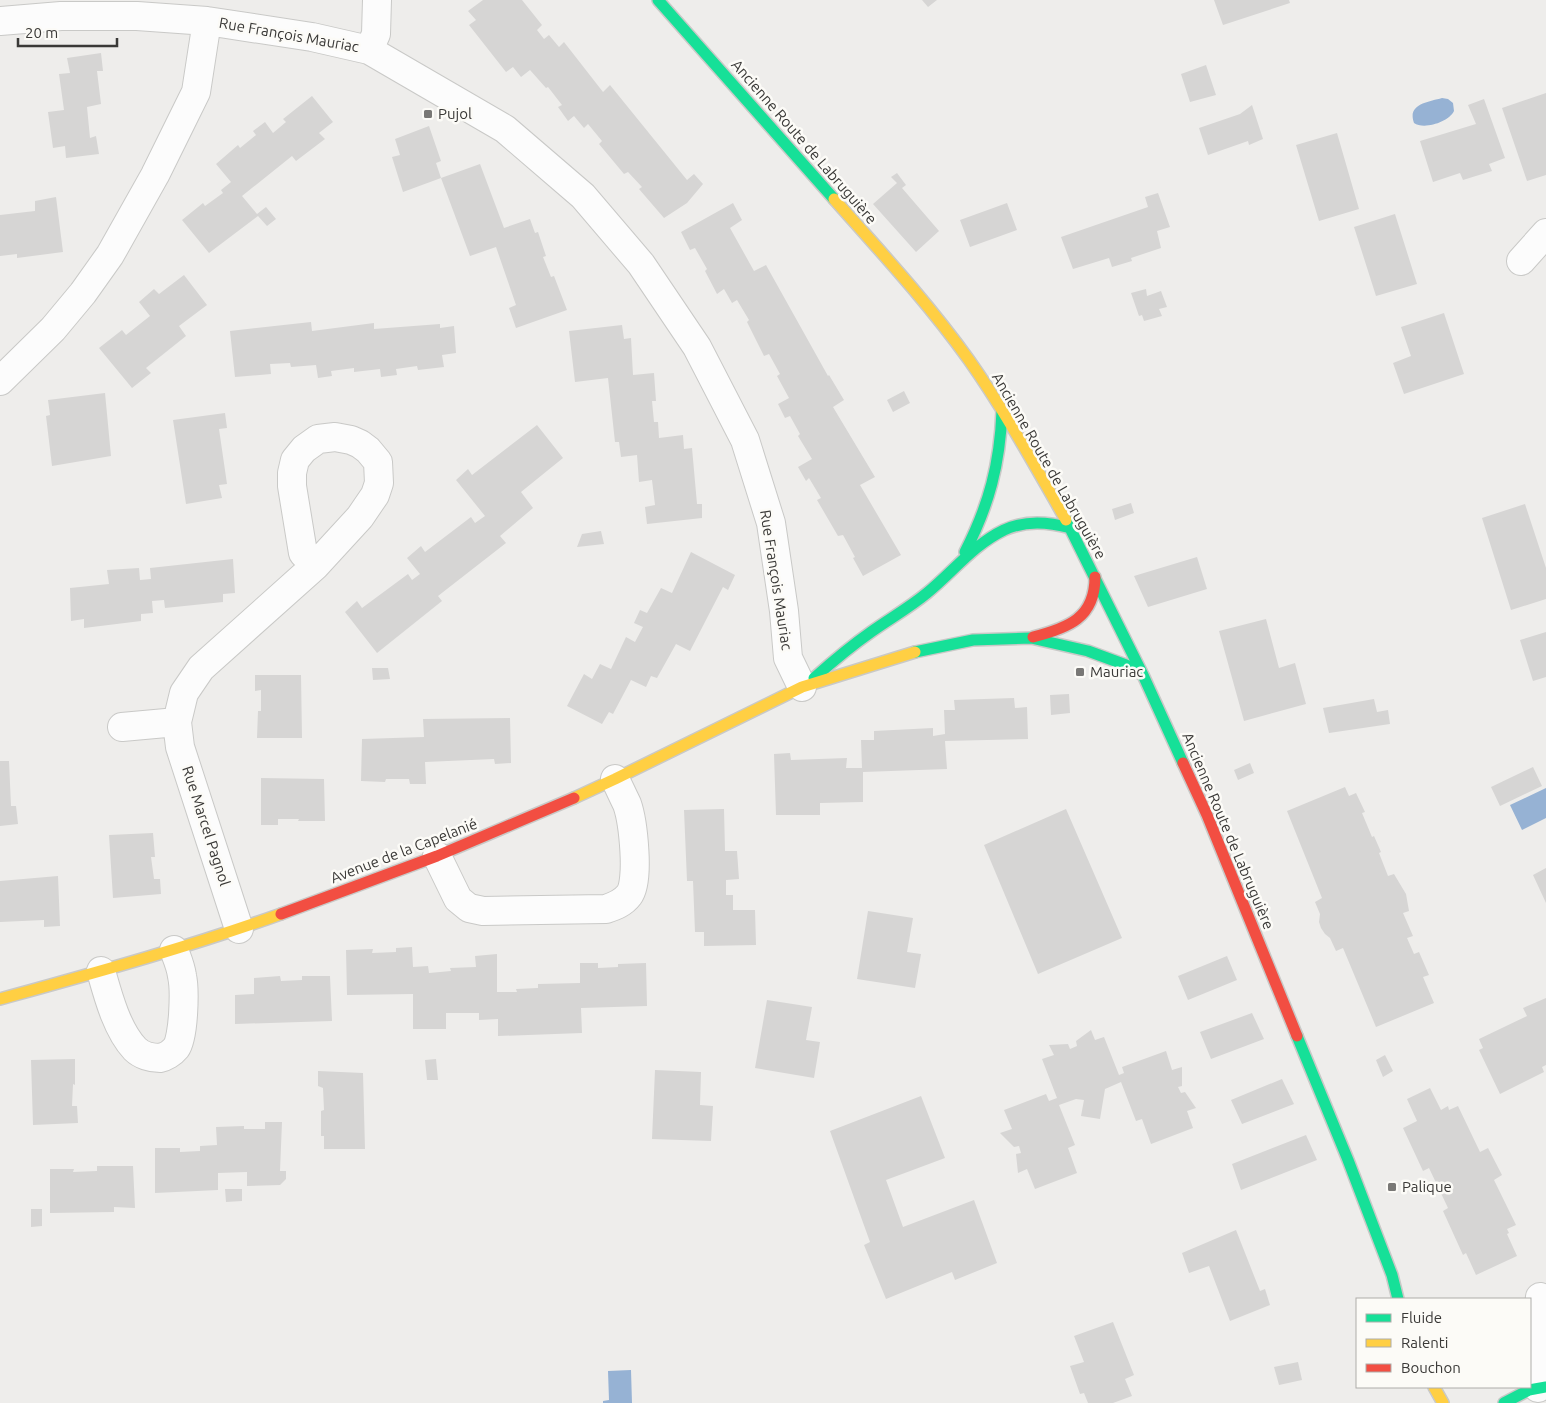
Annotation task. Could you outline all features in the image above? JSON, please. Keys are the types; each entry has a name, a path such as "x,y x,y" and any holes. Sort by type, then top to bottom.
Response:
{"street":[{"path":"369,50 376,34 378,0"},
{"name":"Ancienne Route de Labruguière","path":"658,0 920,296 969,361 1002,411 1071,528 1143,674 1210,824 1348,1160 1392,1275"},
{"name":"Rue François Mauriac","path":"0,21 61,16 137,16 207,20 312,37 369,50 505,129 583,196 646,271 697,347 745,440 771,523 784,611 788,658 802,687"},
{"path":"0,381 53,329 83,293 110,255 155,174 196,92 207,20"},
{"path":"1521,261 1546,233"},
{"path":"961,560 978,528 997,474 1001,449 1002,411"},
{"path":"802,687 871,632 924,595 983,541 1020,524 1055,523 1071,528"},
{"name":"Rue Marcel Pagnol","path":"238,929 180,747 178,722 184,693 201,668 316,566"},
{"path":"802,687 915,652 945,645 983,640 1031,638 1058,630 1072,623 1085,613 1093,597 1095,577"},
{"path":"1031,638 1088,651 1126,665 1143,674"},
{"name":"Avenue de la Capelanié","path":"0,999 174,950 238,929 437,856 515,824 615,779 802,687"},
{"path":"122,727 178,722"},
{"path":"437,856 458,899 469,908 483,911 606,909 620,904 630,895 634,884 634,835 627,805 615,779"},
{"path":"101,972 111,1004 125,1035 134,1048 142,1055 161,1058 176,1048 182,1022 182,976 174,950"},
{"path":"1392,1275 1398,1298"},
{"path":"1392,1275 1405,1298"},
{"path":"1504,1403 1534,1388 1533,1352 1540,1297"},
{"path":"1435,1388 1444,1403"}],"water":[{"path":"1442,98 1448,99 1453,103 1454,111 1451,115 1436,124 1424,126 1414,123 1413,112 1416,108"},
{"path":"1546,788 1546,818 1522,830 1510,805"},
{"path":"631,1370 632,1403 603,1403 603,1401 609,1400 608,1371"}],"building":[{"path":"483,0 522,0 542,25 537,30 544,39 549,35 559,47 564,42 603,92 610,85 687,180 694,174 703,184 687,203 664,218 639,189 642,187 628,172 624,174 599,144 602,141 588,124 584,128 574,116 568,121 558,107 562,105 548,87 546,88 530,70 521,77 513,67 506,72 469,25 476,20 468,11"},
{"path":"922,0 937,0 928,7"},
{"path":"1214,0 1289,0 1290,3 1223,25"},
{"path":"101,53 103,71 97,71 101,104 87,107 90,138 96,136 99,154 66,158 65,146 53,148 48,112 64,110 59,74 70,73 67,58"},
{"path":"1206,65 1216,95 1190,102 1181,74"},
{"path":"1546,93 1546,175 1527,181 1502,108"},
{"path":"312,96 333,122 319,133 325,139 296,161 292,156 242,196 257,214 266,207 276,219 267,226 258,216 209,253 182,220 203,203 205,206 223,193 221,190 231,182 216,164 238,145 240,148 256,135 253,131 265,122 273,133 286,122 283,119"},
{"path":"1484,99 1505,158 1489,164 1492,171 1463,180 1460,173 1433,182 1420,141 1476,124 1468,105"},
{"path":"1252,105 1263,139 1249,145 1248,141 1208,155 1199,128 1240,114"},
{"path":"429,126 441,161 436,163 441,178 403,192 392,157 400,155 395,139"},
{"path":"1337,133 1359,209 1319,221 1296,145"},
{"path":"480,164 504,228 530,219 535,233 538,232 546,256 543,257 551,277 554,276 567,310 516,328 509,308 516,305 496,247 470,256 441,178"},
{"path":"897,173 906,185 902,188 939,231 916,252 873,204 897,183 891,177"},
{"path":"1158,193 1170,227 1157,231 1161,248 1131,258 1132,261 1112,267 1109,258 1073,269 1061,237 1148,207 1145,197"},
{"path":"56,197 63,252 17,258 17,254 0,256 0,215 35,211 35,201"},
{"path":"733,203 742,220 730,228 754,271 766,265 828,376 844,400 833,407 875,477 860,485 901,555 863,576 843,535 838,536 817,500 821,498 809,478 806,481 798,467 812,459 798,436 800,434 790,416 785,418 778,404 789,398 777,376 780,374 769,354 764,356 747,322 749,320 737,300 732,303 724,289 717,294 705,271 707,269 695,248 690,250 681,232"},
{"path":"1007,203 1017,230 970,247 960,220"},
{"path":"1395,214 1417,284 1376,296 1354,227"},
{"path":"184,275 207,305 179,326 186,336 146,368 151,373 132,388 99,348 122,330 126,335 150,316 139,302 154,289 159,294"},
{"path":"1146,289 1147,296 1161,291 1167,307 1159,309 1162,316 1144,321 1142,315 1139,316 1131,293"},
{"path":"1444,313 1464,374 1404,394 1393,363 1411,356 1401,327"},
{"path":"311,322 312,331 374,323 374,329 440,324 440,328 454,326 456,353 442,355 444,367 418,370 417,366 396,369 397,375 381,377 380,369 354,372 354,368 331,371 332,376 318,378 316,365 291,367 290,363 270,364 271,374 235,377 230,331"},
{"path":"622,325 624,339 631,338 633,375 654,373 656,401 652,401 654,422 658,422 659,438 683,435 684,449 692,448 697,504 702,504 702,518 647,524 645,507 655,505 652,480 639,482 637,455 621,457 619,442 615,442 608,378 575,382 569,331"},
{"path":"904,391 910,403 893,412 887,400"},
{"path":"105,393 111,456 52,466 46,416 50,415 48,400"},
{"path":"225,413 227,428 219,429 227,484 219,485 222,498 186,504 173,420"},
{"path":"537,425 563,458 521,492 533,508 500,536 506,543 438,596 442,601 377,653 345,612 357,601 362,608 408,574 412,580 420,574 407,558 421,546 425,552 471,517 475,523 485,516 456,480 468,469 472,475"},
{"path":"1131,503 1134,513 1115,520 1112,509"},
{"path":"1525,504 1546,568 1546,599 1511,610 1482,518"},
{"path":"601,531 604,544 577,547 582,534"},
{"path":"691,552 735,575 728,590 723,587 690,651 676,644 657,678 651,676 646,687 631,680 613,714 609,712 602,724 567,706 584,674 592,679 600,664 611,669 626,637 635,642 643,627 634,623 640,610 647,613 661,588 672,593"},
{"path":"1197,557 1207,589 1148,607 1134,576"},
{"path":"233,559 235,593 223,594 223,602 165,608 164,600 152,601 153,613 141,614 141,621 84,628 84,619 71,621 70,588 109,584 107,570 139,568 140,580 151,579 150,568"},
{"path":"1266,619 1279,668 1295,663 1306,704 1244,721 1219,631"},
{"path":"1546,632 1546,677 1533,681 1520,640"},
{"path":"372,668 388,668 390,679 373,680"},
{"path":"255,675 301,675 302,738 257,738 258,711 261,711 261,690 255,691"},
{"path":"1069,694 1070,713 1051,715 1050,695"},
{"path":"1014,698 1015,708 1027,707 1028,739 945,741 947,769 863,772 863,802 820,803 820,815 776,815 774,754 790,753 791,760 847,758 846,768 862,768 861,740 874,740 874,731 933,728 933,736 945,734 944,710 955,710 954,700"},
{"path":"1374,699 1377,712 1388,710 1390,724 1329,733 1323,708"},
{"path":"510,718 511,763 495,764 494,759 425,762 426,784 410,784 409,779 386,779 385,782 361,781 362,739 424,737 423,719"},
{"path":"0,761 9,761 11,806 16,806 18,824 0,826"},
{"path":"1250,763 1254,773 1238,780 1234,770"},
{"path":"1533,767 1542,786 1500,806 1491,787"},
{"path":"261,778 324,779 325,821 278,819 278,825 261,825"},
{"path":"1345,787 1349,796 1356,793 1365,812 1362,813 1372,837 1374,836 1381,852 1379,853 1388,876 1394,874 1406,894 1409,911 1403,913 1413,936 1407,938 1414,954 1419,952 1429,975 1423,977 1434,1003 1376,1027 1343,948 1336,951 1330,938 1321,928 1319,922 1320,914 1315,902 1322,898 1287,811"},
{"path":"724,809 725,851 737,851 739,879 726,880 726,895 733,895 733,910 755,910 756,945 704,946 704,932 695,932 693,881 687,881 684,810"},
{"path":"1066,809 1122,938 1038,974 984,845"},
{"path":"153,833 155,857 151,857 154,879 160,879 161,894 113,898 109,835"},
{"path":"1546,868 1546,903 1533,875"},
{"path":"58,876 60,926 44,927 44,920 0,922 0,881"},
{"path":"868,911 913,918 907,952 921,954 915,988 857,979"},
{"path":"412,947 413,967 428,966 429,973 451,971 450,968 476,967 475,956 497,954 497,992 517,992 516,989 538,988 538,984 580,983 580,963 598,963 598,968 618,967 618,964 646,963 647,1006 581,1008 582,1033 498,1036 498,1019 479,1020 479,1013 446,1013 446,1029 413,1029 413,994 347,995 346,950 373,949 372,953 396,952 396,948"},
{"path":"1227,956 1237,980 1188,1000 1178,976"},
{"path":"280,976 281,981 302,980 302,976 330,976 332,1021 235,1024 235,995 254,994 254,978"},
{"path":"1546,998 1546,1065 1542,1067 1544,1072 1500,1094 1479,1050 1483,1048 1479,1039 1527,1016 1523,1008"},
{"path":"767,1000 812,1007 806,1040 820,1042 814,1078 755,1068"},
{"path":"1252,1013 1264,1039 1211,1059 1200,1032"},
{"path":"1091,1030 1095,1040 1104,1037 1119,1075 1124,1073 1122,1067 1166,1051 1172,1070 1182,1067 1182,1086 1178,1087 1181,1093 1185,1092 1196,1108 1187,1111 1193,1128 1151,1144 1142,1119 1136,1121 1121,1082 1105,1089 1100,1119 1081,1116 1084,1100 1076,1099 1059,1105 1075,1145 1068,1148 1077,1173 1035,1189 1027,1169 1018,1173 1016,1154 1021,1153 1019,1146 1014,1147 1000,1133 1012,1129 1004,1110 1046,1094 1049,1101 1057,1098 1042,1059 1054,1055 1049,1045 1068,1044 1070,1049 1077,1046 1076,1041"},
{"path":"1385,1055 1393,1071 1383,1077 1376,1060"},
{"path":"75,1059 75,1085 73,1084 72,1106 77,1106 78,1123 33,1125 31,1060"},
{"path":"436,1059 438,1080 427,1080 425,1060"},
{"path":"655,1070 701,1072 700,1105 713,1106 711,1141 652,1139"},
{"path":"318,1071 363,1073 365,1149 324,1149 324,1136 321,1136 321,1111 324,1110 323,1088 318,1086"},
{"path":"1282,1079 1294,1104 1242,1124 1231,1100"},
{"path":"1430,1088 1441,1110 1448,1106 1449,1110 1458,1106 1480,1152 1488,1148 1502,1175 1494,1180 1516,1225 1507,1229 1509,1233 1507,1234 1517,1256 1476,1275 1466,1253 1463,1255 1443,1211 1448,1208 1429,1168 1423,1171 1403,1128 1417,1121 1407,1099"},
{"path":"921,1096 945,1158 886,1180 903,1227 974,1200 997,1263 955,1280 952,1272 886,1299 864,1245 870,1242 830,1131"},
{"path":"265,1122 282,1122 280,1171 286,1171 286,1179 280,1185 247,1186 247,1172 218,1173 218,1190 155,1193 155,1148 180,1148 180,1152 200,1151 200,1146 217,1145 216,1127 244,1126 244,1129 265,1129"},
{"path":"1306,1135 1317,1160 1241,1190 1232,1164"},
{"path":"97,1166 133,1166 135,1208 114,1207 114,1212 50,1213 50,1169 74,1169 73,1172 97,1171"},
{"path":"225,1189 242,1189 242,1201 226,1202"},
{"path":"31,1209 42,1209 42,1226 31,1227"},
{"path":"1236,1230 1260,1291 1265,1289 1270,1305 1230,1321 1209,1266 1189,1273 1182,1253"},
{"path":"1113,1322 1134,1375 1125,1379 1132,1396 1113,1403 1088,1403 1084,1393 1080,1394 1070,1366 1084,1362 1074,1336"},
{"path":"1298,1362 1302,1380 1279,1385 1274,1367"}],"traffic: fast":[{"path":"658,0 834,199"},
{"path":"965,552 981,518 992,484 999,449 1002,411"},
{"path":"1066,520 1143,675 1183,763"},
{"path":"814,678 856,643 937,585 973,551 993,536 1012,527 1029,523 1054,524 1071,528"},
{"path":"915,652 973,640 1031,638 1088,651 1126,665 1143,675"},
{"path":"1297,1036 1348,1160 1392,1275 1398,1298"},
{"path":"1504,1403 1529,1390 1546,1387"}],"traffic: slow":[{"path":"834,199 921,298 969,360 1007,419 1066,520"},
{"path":"574,798 802,687 915,652"},
{"path":"0,999 176,949 281,914"},
{"path":"1435,1388 1443,1403"}],"traffic: jam":[{"path":"1033,637 1068,625 1085,612 1094,591 1095,577"},
{"path":"1183,763 1207,815 1297,1036"},
{"path":"281,914 437,856 574,798"}],"place":[{"name":"Pujol","path":"428,114"},
{"name":"Mauriac","path":"1080,672"},
{"name":"Palique","path":"1392,1187"}]}
